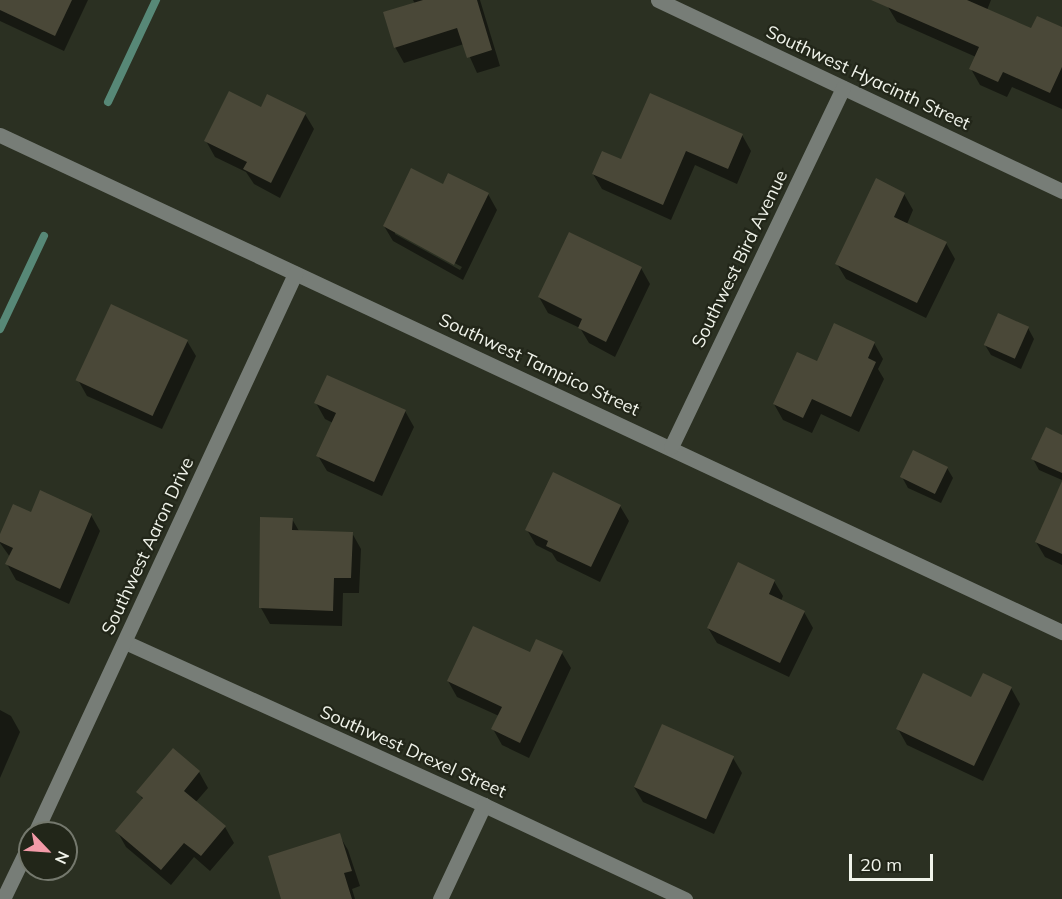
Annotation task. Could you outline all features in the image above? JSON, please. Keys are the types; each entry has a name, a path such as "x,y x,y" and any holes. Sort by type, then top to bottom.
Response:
{"street":[{"name":"Southwest Hyacinth Street","path":"658,0 1062,191"},
{"name":"Southwest Bird Avenue","path":"671,447 843,88"},
{"name":"Southwest Tampico Street","path":"0,135 671,447 1062,632"},
{"name":"Southwest Aaron Drive","path":"41,821 295,274"},
{"name":"Southwest Drexel Street","path":"125,642 484,805 684,899"},
{"path":"440,899 484,805"},
{"path":"3,899 18,868"}],"building":[{"path":"0,0 72,0 55,36 0,10"},
{"path":"423,0 477,0 492,50 467,58 457,28 394,48 383,12"},
{"path":"871,0 967,0 1031,28 1037,16 1062,27 1062,67 1050,93 1003,72 998,82 969,69 979,47"},
{"path":"229,91 261,107 267,94 306,113 271,183 243,169 247,162 204,141"},
{"path":"650,93 743,134 728,169 686,151 663,205 592,174 602,151 621,159"},
{"path":"411,168 443,184 448,173 489,193 454,265 383,226"},
{"path":"876,178 905,193 894,217 947,242 917,303 835,264"},
{"path":"569,232 642,267 606,342 578,328 582,319 538,297"},
{"path":"111,304 188,340 153,416 76,380"},
{"path":"998,313 1029,327 1015,359 984,345"},
{"path":"834,323 875,342 868,358 876,362 851,417 812,399 803,418 773,404 797,352 817,361"},
{"path":"327,375 406,410 374,482 316,456 336,413 314,403"},
{"path":"1046,427 1062,435 1062,473 1031,459"},
{"path":"913,450 948,467 935,494 900,477"},
{"path":"553,472 621,505 591,567 546,546 548,541 525,530"},
{"path":"1062,481 1062,554 1035,542"},
{"path":"40,490 92,514 60,589 5,564 13,548 0,542 0,534 13,504 31,512"},
{"path":"260,517 293,518 292,530 353,532 351,578 334,578 333,611 259,608"},
{"path":"738,562 775,580 769,594 805,611 780,663 707,628"},
{"path":"473,626 530,652 536,639 563,651 520,743 491,729 502,707 447,681"},
{"path":"923,673 971,697 983,673 1012,687 974,766 896,729"},
{"path":"662,724 734,756 706,819 634,787"},
{"path":"173,748 200,771 184,791 226,826 201,856 184,843 161,870 115,831 143,798 136,792"},
{"path":"340,833 352,871 344,873 352,899 281,899 268,856"}],"waterway":[{"path":"108,102 156,0"},
{"path":"0,329 44,236"}]}
